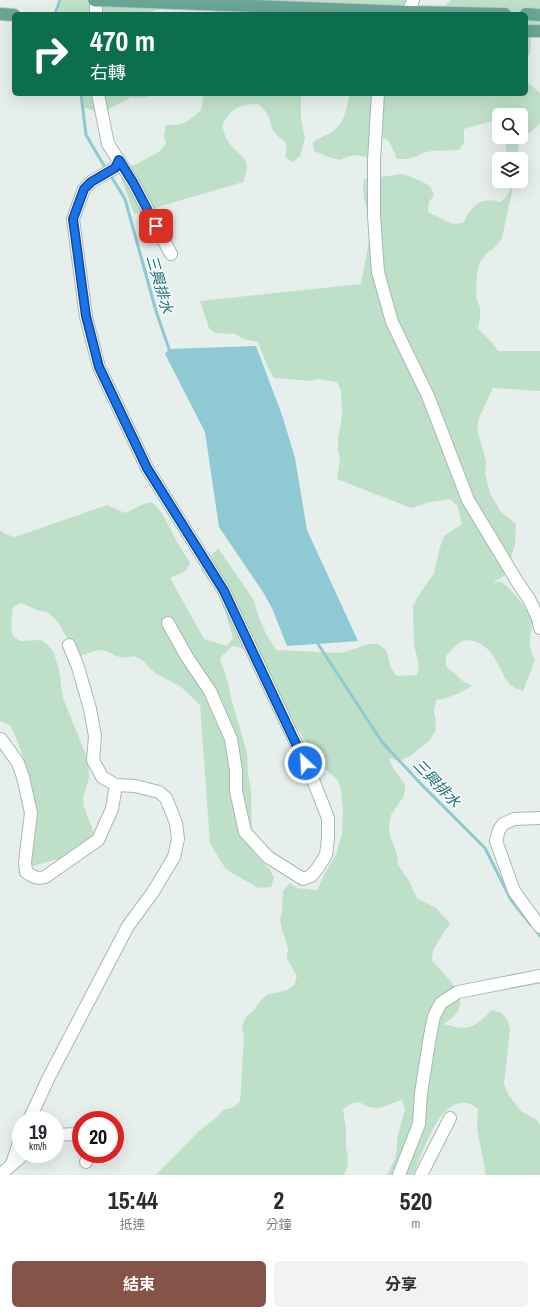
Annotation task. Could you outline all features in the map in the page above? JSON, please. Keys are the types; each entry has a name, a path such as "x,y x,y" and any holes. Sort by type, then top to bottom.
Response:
{"main road":[{"path":"95,0 385,12"},
{"path":"0,14 12,15"},
{"path":"528,14 540,15"},
{"path":"528,31 540,31"}],"lane":[{"path":"95,0 96,12"},
{"path":"408,12 413,0"},
{"path":"98,96 108,144 134,184 171,254"},
{"path":"378,96 374,161 374,216 378,272 392,322 428,396 468,500 518,583 529,598 538,618 540,628"},
{"path":"119,160 115,168 91,182 84,189 73,219 86,316 99,367 147,468 224,591 312,777 328,818 328,838 326,855 311,876 303,879 268,858 245,832 236,790 236,771 231,739 210,691 187,657 168,623"},
{"path":"33,1111 52,1070 128,926 153,892 174,857 178,838 176,823 166,798 159,792 135,786 116,785 102,777 93,760 94,736 90,709 78,667 69,645"},
{"path":"0,739 18,763 23,777 31,813 25,862 26,872 39,879 45,877 98,840 112,809 116,785"},
{"path":"540,818 514,819 503,824 499,830 496,841 514,891 540,927"},
{"path":"400,1175 419,1124 421,1093 430,1036 434,1016 441,1003 458,992 540,976"},
{"path":"421,1175 424,1172 450,1118"},
{"path":"0,1175 12,1164"}],"green space":[{"path":"60,0 173,0 152,12 59,12"},
{"path":"198,0 416,0 421,12 214,12 213,6"},
{"path":"451,0 540,0 540,26 530,33 531,44 530,54 528,55 528,12 439,12"},
{"path":"528,83 540,93 540,123 531,132 528,133 528,108 492,108 492,122 464,129 464,142 459,150 432,151 415,157 397,159 389,141 381,136 375,160 357,155 349,156 340,160 314,151 313,142 335,130 344,117 349,96 528,96"},
{"path":"79,96 149,96 140,98 131,97 107,110 99,112 82,107"},
{"path":"204,96 301,96 301,119 305,138 300,156 293,162 285,157 287,149 285,141 273,130 268,115 258,104 240,106 228,115 222,126 225,136 229,142 247,163 246,174 243,182 134,214 119,171 124,166 134,165 159,152 166,144 164,135 166,125 176,125 186,122 201,110"},
{"path":"506,144 519,144 518,152 507,152"},
{"path":"403,174 421,181 430,186 434,195 429,202 428,212 453,224 463,223 470,211 482,201 493,200 501,202 508,195 510,188 513,188 502,238 480,262 477,273 476,298 480,307 478,329 498,351 540,351 540,391 493,388 479,418 477,430 486,461 485,473 490,493 501,512 516,524 515,545 504,576 494,582 499,581 507,586 531,616 532,625 530,644 535,660 523,691 515,688 507,681 495,658 479,643 467,640 460,642 446,656 446,666 463,681 472,686 455,695 436,700 434,711 436,721 435,731 430,740 410,756 399,761 389,758 393,768 405,785 404,796 391,815 389,826 390,836 397,854 398,865 409,881 417,898 436,908 450,923 433,950 432,960 455,988 459,996 460,1003 458,1011 451,1019 443,1024 467,1028 479,1022 492,1010 502,1013 508,1021 510,1030 504,1084 508,1094 521,1111 537,1120 540,1125 540,1175 486,1175 477,1128 478,1109 470,1104 461,1103 452,1106 444,1112 437,1122 413,1175 387,1175 395,1159 397,1139 405,1109 402,1100 378,1108 361,1103 354,1103 343,1109 348,1156 348,1165 344,1175 156,1175 200,1130 216,1118 223,1110 232,1108 240,1102 244,1037 242,1026 246,1017 267,995 287,990 294,985 297,976 287,959 288,950 280,920 283,891 290,883 297,888 317,890 336,854 342,834 343,808 340,785 336,778 321,766 250,653 241,648 232,646 220,658 247,753 251,792 251,849 270,870 274,878 271,887 258,888 225,868 210,843 200,705 180,686 155,673 142,660 134,656 125,658 116,656 107,651 97,650 80,656 54,618 47,612 39,611 21,603 13,607 11,627 13,636 20,641 41,640 48,645 54,653 59,670 63,698 88,760 89,778 83,798 84,807 94,833 95,842 63,859 26,868 18,864 25,834 26,771 21,751 10,725 0,721 0,530 5,534 15,537 107,505 125,513 151,502 163,515 175,539 190,563 186,571 170,578 204,639 227,646 233,638 221,599 217,591 201,570 218,548 253,599 266,634 276,650 342,653 369,644 378,644 386,650 391,668 397,676 417,675 419,667 414,647 413,606 434,573 444,536 462,524 457,505 450,499 430,502 411,508 337,479 340,459 338,439 342,415 341,391 337,382 319,379 310,381 274,378 268,368 258,342 243,339 235,334 215,333 209,328 200,301 361,284 371,230 364,198 364,179"}],"water":[{"path":"256,346 282,415 295,458 307,530 358,641 287,646 272,608 263,592 219,527 205,432 165,354 169,349"}],"waterway":[{"name":"三興排水","path":"56,12 60,0"},
{"name":"三興排水","path":"81,96 86,135 106,169"},
{"name":"三興排水","path":"109,173 125,199 156,311 169,349"},
{"name":"三興排水","path":"318,644 382,742 421,784 485,848 511,900 531,925"},
{"name":"三興排水","path":"535,929 540,936"}],"route":[{"path":"156,226 134,184 119,160 115,168 91,182 84,189 73,219 86,316 99,367 147,468 224,591 305,763"}]}
